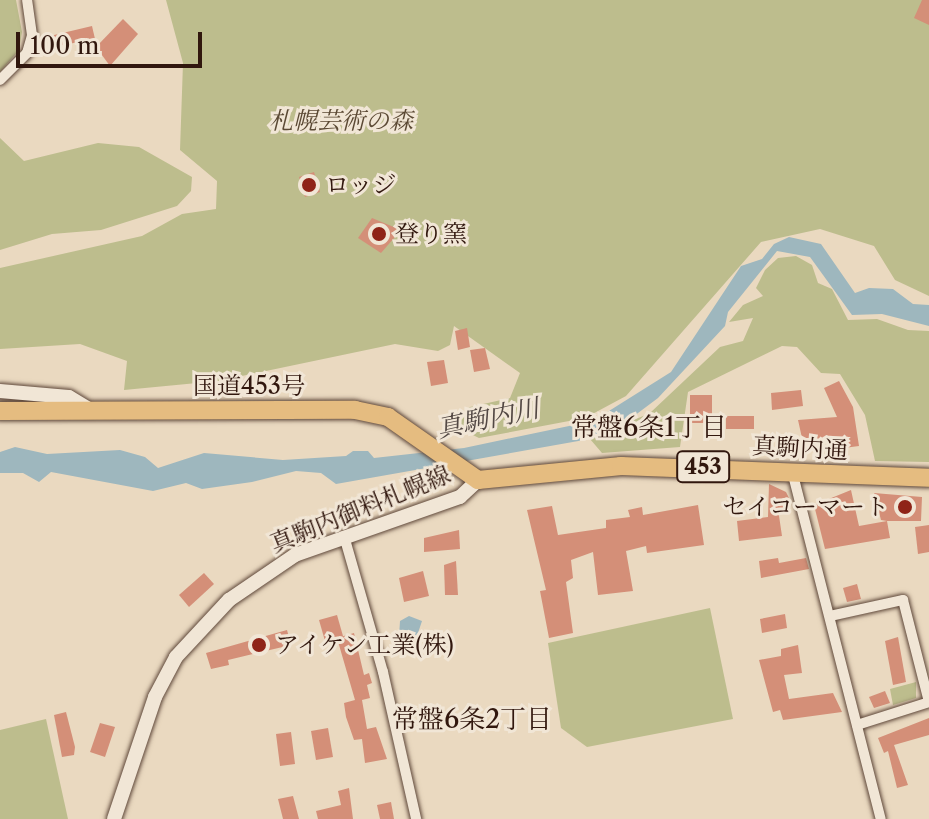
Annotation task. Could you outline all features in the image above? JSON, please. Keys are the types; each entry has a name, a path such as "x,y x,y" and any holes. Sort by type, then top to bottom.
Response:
{"highway":[{"name":"国道453号","path":"0,411 355,410 404,427 478,480"},
{"name":"真駒内通","path":"478,480 621,466 929,478"}],"main road":[{"path":"0,391 69,397 93,411"},
{"name":"真駒内御料札幌線","path":"114,819 142,729 176,657 257,576 344,536 460,497 478,480"}],"street":[{"path":"0,80 27,53 32,35 27,0"},
{"path":"792,471 881,819"},
{"path":"344,536 383,672 416,819"},
{"path":"830,616 903,600 929,702 857,725"}],"green space":[{"path":"0,0 16,0 22,32 19,50 0,72"},
{"name":"札幌芸術の森","path":"166,0 929,0 929,296 895,280 874,246 820,229 761,242 626,396 585,418 479,438 448,423 470,407 510,398 520,373 454,326 450,345 438,351 395,344 218,381 124,390 127,361 80,344 0,349 0,268 142,236 182,214 216,209 217,181 180,150 183,63"},
{"path":"0,138 24,161 98,143 139,147 192,177 191,191 177,206 101,230 52,234 0,250"},
{"path":"796,256 812,265 818,283 832,289 848,320 877,319 908,330 929,331 929,462 875,461 865,415 840,374 821,373 797,347 782,346 688,392 680,447 602,453 590,439 650,413 720,347 743,341 753,318 729,322 743,305 763,296 756,288 765,270 778,258"},
{"path":"710,608 733,719 587,747 561,728 548,643"},
{"path":"916,682 916,698 893,705 890,689"},
{"path":"46,719 68,819 0,819 0,730"}],"water":[{"path":"789,237 821,244 855,293 869,288 893,289 913,304 929,305 929,326 882,314 852,315 810,257 777,251 728,312 725,326 658,398 634,416 584,440 336,484 321,473 296,471 252,482 202,489 186,483 153,491 51,472 39,482 23,473 0,473 0,452 15,447 47,454 120,450 145,457 158,468 204,453 283,460 346,456 353,451 368,451 374,458 464,448 593,421 671,372 741,266 762,259 774,244"},
{"path":"409,616 422,621 414,645 399,636 400,621"}],"building":[{"path":"922,0 929,0 929,25 914,18"},
{"path":"123,19 138,34 110,66 96,47"},
{"path":"92,26 95,39 52,47 50,36"},
{"name":"ロッジ","path":"314,172 320,192 305,197 299,177"},
{"name":"登り窯","path":"372,218 401,230 381,253 358,238"},
{"path":"467,328 470,347 458,350 455,331"},
{"path":"485,348 490,369 474,372 470,350"},
{"path":"444,360 448,383 431,386 427,362"},
{"path":"839,381 853,407 859,446 844,448 842,440 804,447 798,420 837,417 824,388"},
{"path":"801,390 803,406 772,410 771,393"},
{"path":"690,395 712,395 712,423 690,423"},
{"path":"726,416 754,416 754,429 726,429"},
{"path":"769,484 786,492 789,498 788,509 778,509 782,536 739,541 737,521 768,517"},
{"path":"851,490 859,526 887,521 890,538 825,549 814,505"},
{"path":"874,493 922,497 921,521 881,520"},
{"path":"698,505 704,545 647,553 646,546 626,551 633,591 598,595 593,552 571,560 573,578 566,582 573,633 549,638 540,591 546,590 527,510 552,506 558,535 606,528 606,520 630,517 628,510 642,507 643,515"},
{"path":"929,525 929,552 918,554 915,527"},
{"path":"459,530 460,549 424,552 424,538"},
{"path":"778,558 779,563 806,558 809,569 761,578 759,561"},
{"path":"456,561 458,595 445,595 444,565"},
{"path":"423,571 429,596 404,602 399,578"},
{"path":"204,573 214,584 189,607 179,595"},
{"path":"857,584 861,599 847,602 843,588"},
{"path":"785,614 787,628 762,633 760,619"},
{"path":"337,615 343,636 325,641 319,620"},
{"name":"アイケン工業(株)","path":"287,630 291,645 228,660 229,665 211,669 206,653"},
{"path":"354,633 364,675 369,673 372,683 367,685 370,698 362,700 367,729 376,727 387,759 365,763 362,739 354,740 346,717 344,703 355,700 337,638"},
{"path":"898,637 906,682 893,685 885,641"},
{"path":"798,645 802,673 784,675 789,699 833,693 842,712 783,720 780,710 773,712 759,660 781,656 781,649"},
{"path":"885,691 890,703 874,708 869,697"},
{"path":"66,712 75,747 74,755 62,757 54,715"},
{"path":"929,718 929,735 894,745 908,785 897,788 888,751 884,753 878,738"},
{"path":"100,723 115,727 105,757 90,752"},
{"path":"328,728 333,757 316,760 311,731"},
{"path":"291,732 295,764 280,766 276,734"},
{"path":"349,788 353,819 318,819 316,811 341,805 338,791"},
{"path":"293,796 299,819 283,819 278,799"},
{"path":"391,802 394,819 380,819 377,805"}],"place":[{"name":"ロッジ","path":"309,185"},
{"name":"登り窯","path":"379,234"},
{"name":"セイコーマート","path":"905,507"},
{"name":"アイケン工業(株)","path":"259,645"}],"district":[{"name":"常盤6条1丁目","path":"649,428"},
{"name":"常盤6条2丁目","path":"472,720"}],"water label":[{"name":"真駒内川","path":"488,419"}]}
